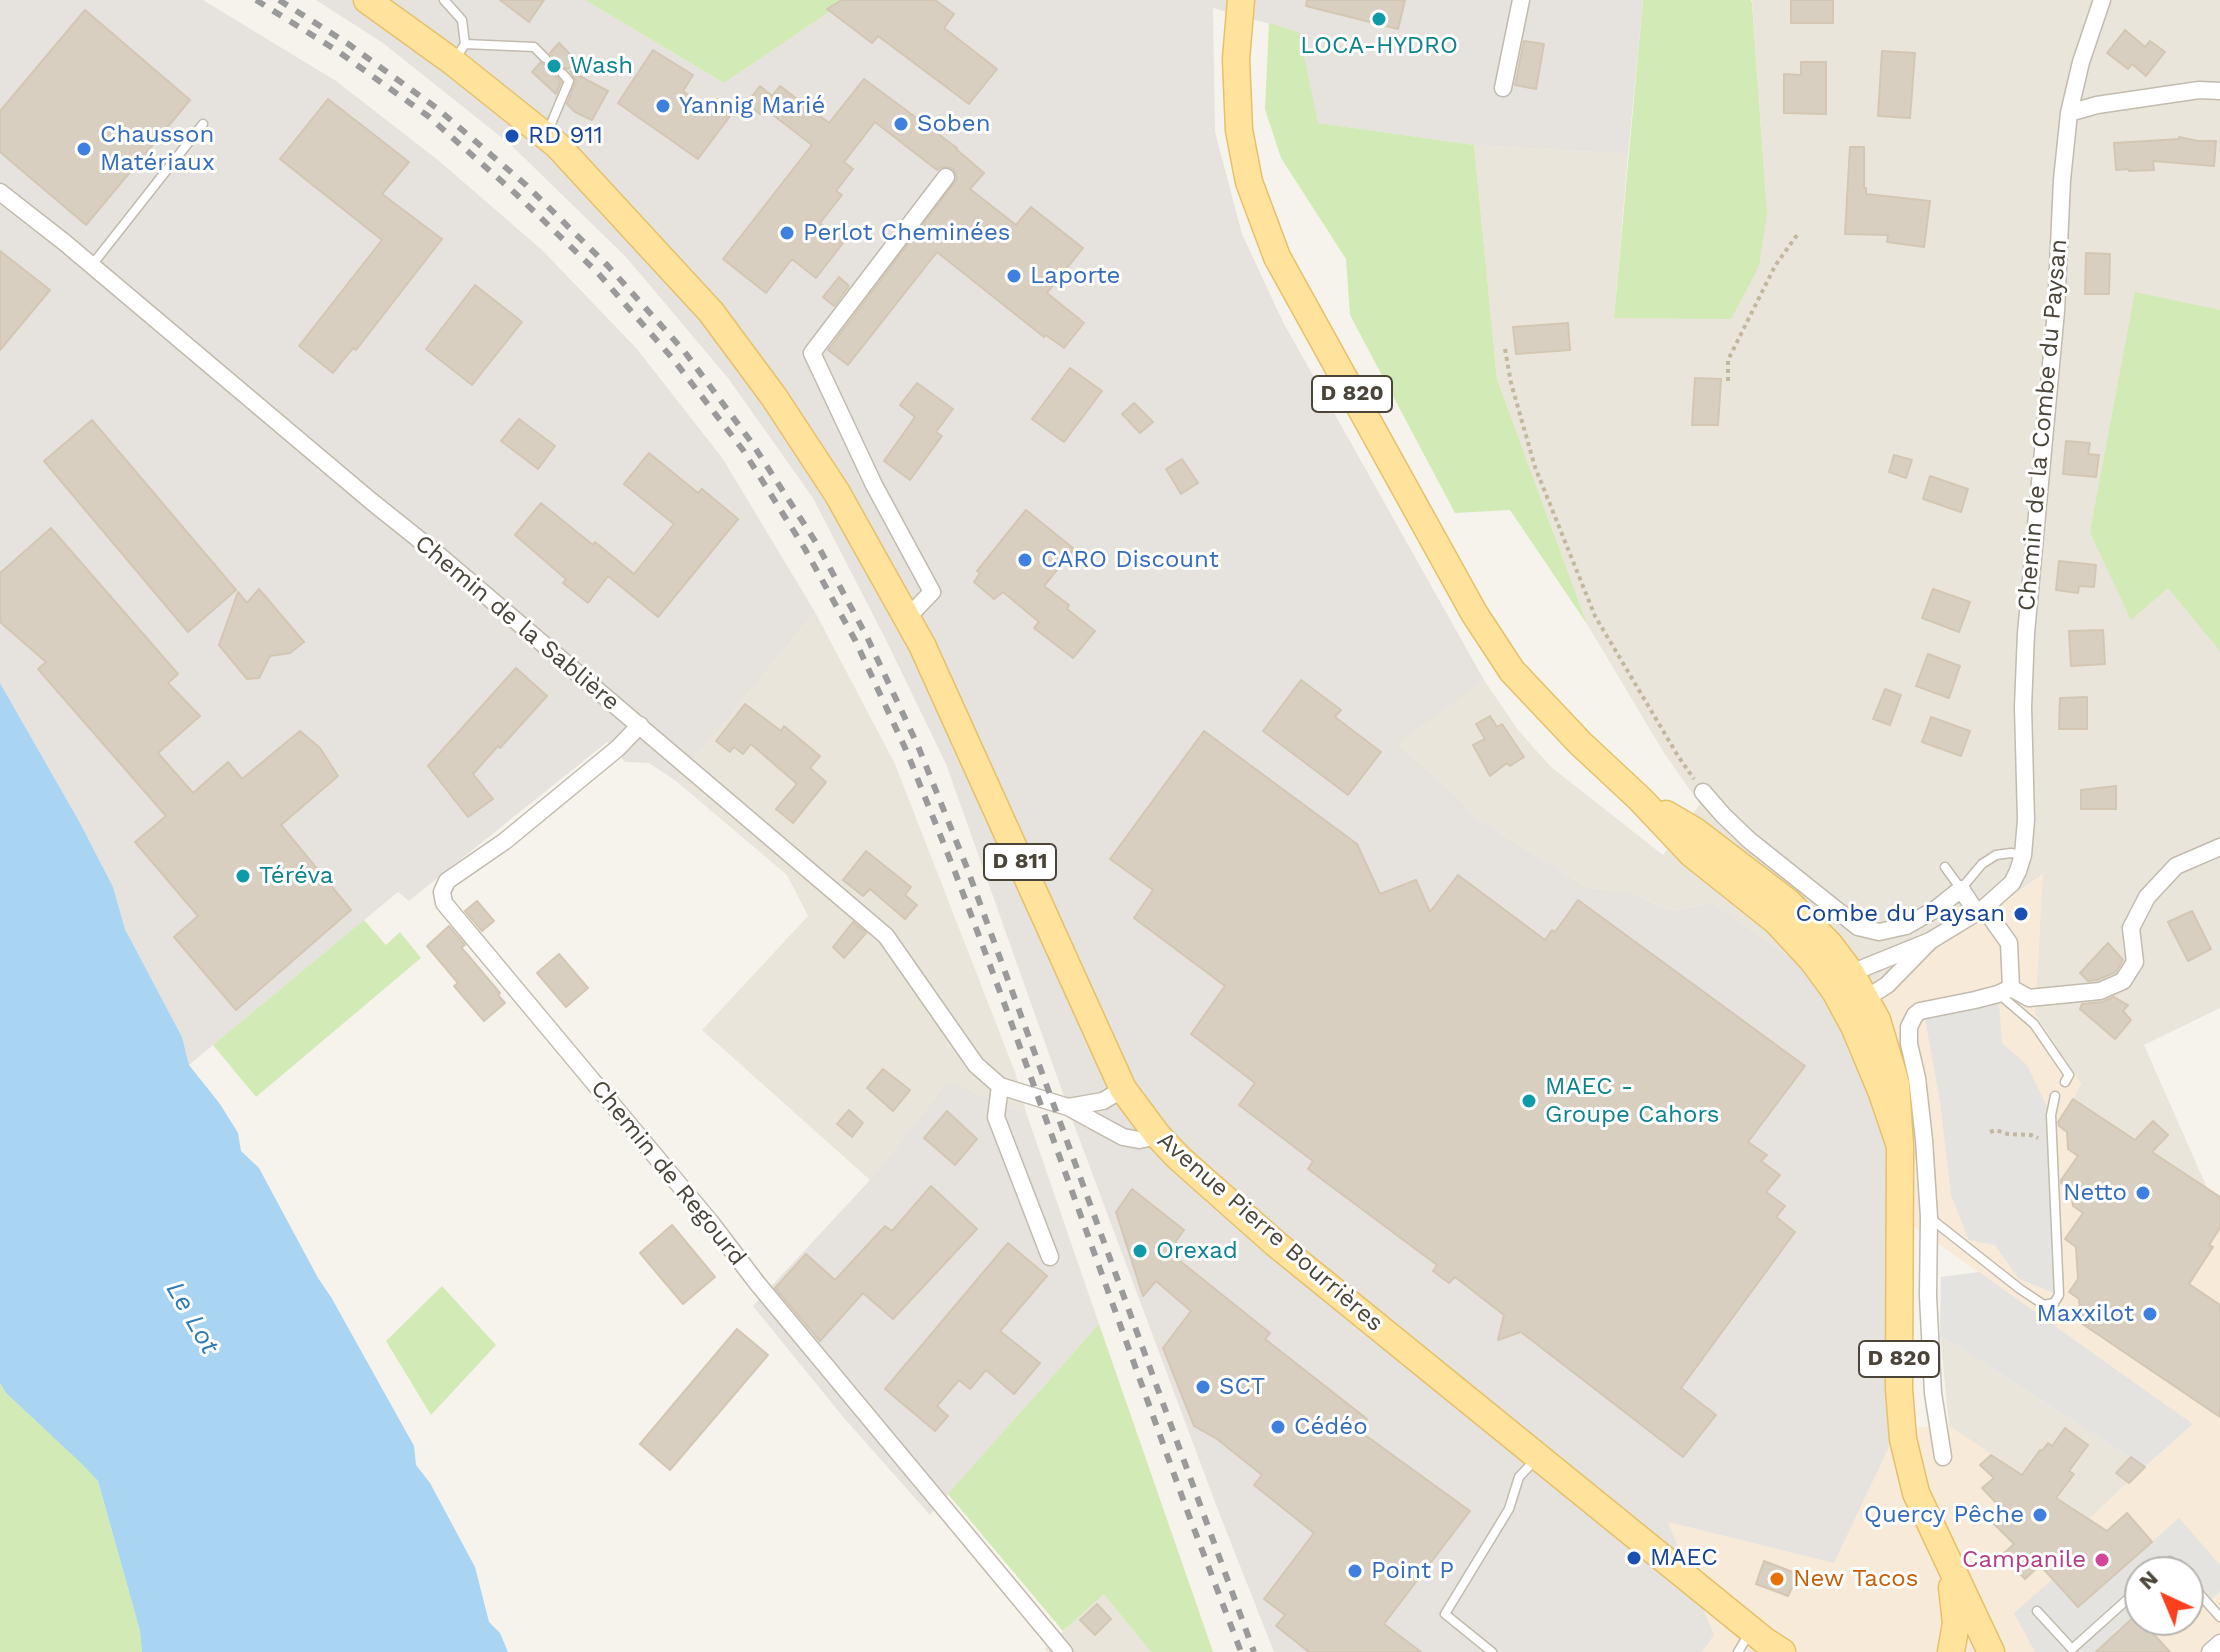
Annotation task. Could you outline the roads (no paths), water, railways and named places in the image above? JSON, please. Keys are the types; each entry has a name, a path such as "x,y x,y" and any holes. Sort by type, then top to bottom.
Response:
{"main road":[{"name":"Avenue Pierre Bourrières","path":"367,0 459,53 557,145 711,312 765,385 837,493 922,645 1123,1089 1158,1136 1276,1244 1538,1456 1762,1645"},
{"name":"D 820","path":"1241,0 1236,59 1239,130 1249,182 1277,257 1474,613 1512,671 1580,743 1640,799 1695,831 1788,902 1830,945 1854,1026 1900,1146"},
{"name":"D 820","path":"1843,982 1865,999 1877,1020 1896,1084 1900,1146 1899,1389 1903,1439 1916,1493 1991,1652"},
{"name":"D 820","path":"1948,1564 1956,1623 1951,1652"}],"street":[{"path":"1503,88 1521,0"},
{"name":"Chemin de la Combe du Paysan","path":"1843,982 1930,941 1980,910 2012,883 2023,855 2026,820 2023,707 2026,633 2056,311 2062,183 2069,113 2081,62 2102,0"},
{"path":"2069,113 2097,105 2199,90 2220,91"},
{"path":"907,618 932,592 874,485 812,353 946,177"},
{"name":"Chemin de la Sablière","path":"0,192 92,265 640,725 886,936 976,1065 1000,1086 1068,1107 1123,1137 1139,1140 1158,1136"},
{"name":"Chemin de Regourd","path":"640,725 618,748 505,841 447,881 442,892 444,903 1064,1652"},
{"path":"1703,792 1749,840 1858,927 1879,932 1906,926 1936,909 1961,889 2009,943 2005,991"},
{"path":"1943,1457 1933,1393 1924,1140 1909,1027 1920,1011 2005,991 2029,998 2100,991 2123,981 2135,962 2131,928 2147,897 2176,866 2220,847"},
{"name":"Chemin de la Combe du Paysan","path":"1865,999 1887,985 1930,941"},
{"path":"1000,1086 996,1117 1050,1257"},
{"name":"Chemin de la Sablière","path":"1068,1107 1103,1101 1123,1089"},
{"path":"2210,1652 2220,1643"}],"lane":[{"path":"444,0 462,20 459,53 534,47 545,58"},
{"path":"546,136 569,81 563,74"},
{"path":"92,265 203,124"},
{"path":"1945,867 1961,889 1982,864 1996,855 2023,855"},
{"path":"2005,991 2034,1024 2069,1075 2065,1082"},
{"path":"1929,1217 2020,1289 2044,1305 2054,1303 2059,1295 2051,1115 2055,1096"},
{"path":"1492,1652 1445,1614 1509,1509 1519,1477 1538,1456"},
{"path":"2204,1599 2220,1617"},
{"path":"2037,1611 2072,1649 2124,1602"}],"water":[{"name":"Le Lot","path":"0,683 113,887 125,929 182,1037 189,1065 238,1133 241,1151 259,1168 414,1446 416,1465 430,1483 475,1567 489,1622 500,1633 508,1652 142,1652 140,1631 98,1481 6,1393 0,1383"}],"railway":[{"path":"256,0 336,50 428,116 597,272 673,359 743,450 805,549 855,640 906,750 955,872 1241,1652"},
{"path":"279,0 347,43 438,109 526,185 608,266 684,351 752,443 817,544 867,637 918,746 967,868 1254,1652"}],"place":[{"name":"LOCA-HYDRO","path":"1379,19"},
{"name":"Wash","path":"554,66"},
{"name":"Yannig Marié","path":"663,106"},
{"name":"Soben","path":"901,124"},
{"name":"RD 911","path":"512,136"},
{"name":"Chausson Matériaux","path":"84,149"},
{"name":"Perlot Cheminées","path":"787,233"},
{"name":"Laporte","path":"1014,276"},
{"name":"CARO Discount","path":"1025,560"},
{"name":"Téréva","path":"243,876"},
{"name":"Combe du Paysan","path":"2021,914"},
{"name":"MAEC - Groupe Cahors","path":"1529,1101"},
{"name":"Netto","path":"2143,1193"},
{"name":"Orexad","path":"1140,1251"},
{"name":"Maxxilot","path":"2150,1314"},
{"name":"SCT","path":"1203,1387"},
{"name":"Cédéo","path":"1278,1427"},
{"name":"Quercy Pêche","path":"2040,1515"},
{"name":"MAEC","path":"1634,1558"},
{"name":"Campanile","path":"2102,1560"},
{"name":"Point P","path":"1355,1571"},
{"name":"New Tacos","path":"1777,1579"}]}
